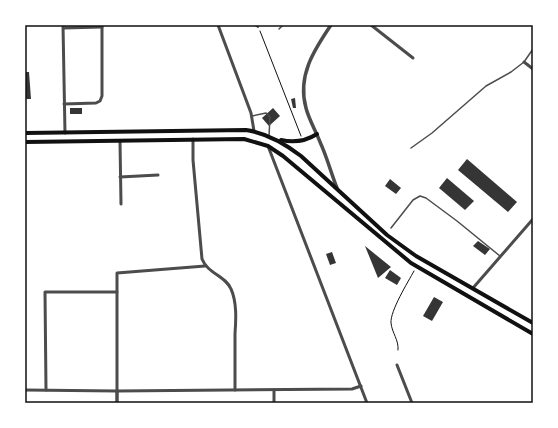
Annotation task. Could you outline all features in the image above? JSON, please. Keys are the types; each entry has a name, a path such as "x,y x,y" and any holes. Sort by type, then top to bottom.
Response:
{"main road":[{"path":"25,133 231,130 254,131 287,141 303,141 310,139 317,134"},
{"path":"25,142 244,138 268,146 298,168 383,241 416,267 533,334"},
{"path":"277,139 301,156 387,235 416,256 533,323"}],"street":[{"path":"218,25 252,116 254,131"},
{"path":"331,25 313,51 309,61 304,83 304,95 306,108 337,188"},
{"path":"370,25 414,58"},
{"path":"64,104 96,103 100,101 102,96 102,26 63,26 64,104 65,133"},
{"path":"524,62 533,69"},
{"path":"193,139 193,160 202,259 205,266 228,282 234,297 236,314 235,390"},
{"path":"120,141 121,204"},
{"path":"268,146 367,403"},
{"path":"120,177 158,176"},
{"path":"473,288 533,219"},
{"path":"117,403 118,273 205,266"},
{"path":"46,390 45,292 118,292"},
{"path":"397,365 412,403"},
{"path":"25,390 274,390 352,389 361,386"},
{"path":"274,390 274,403"}],"lane":[{"path":"279,29 283,25"},
{"path":"411,148 432,133 486,86 511,72 524,62 533,49"},
{"path":"252,116 266,112 270,116 269,136"},
{"path":"392,228 413,200 420,196 426,198 457,221 500,256"}],"path":[{"path":"258,27 303,141"},
{"path":"398,350 399,344 392,328 391,318 416,267"}],"building":[{"path":"25,72 29,72 31,99 25,99"},
{"path":"295,98 296,108 293,108 291,99"},
{"path":"70,108 82,108 82,114 70,114"},
{"path":"273,108 280,116 269,126 262,118"},
{"path":"467,159 517,202 508,212 458,170"},
{"path":"447,178 474,201 465,210 439,188"},
{"path":"390,179 401,188 396,194 385,186"},
{"path":"478,241 490,249 485,255 473,246"},
{"path":"365,246 391,267 378,278"},
{"path":"332,252 336,263 330,265 326,254"},
{"path":"390,270 401,278 397,285 385,278"},
{"path":"434,297 443,302 432,321 423,316"}]}
